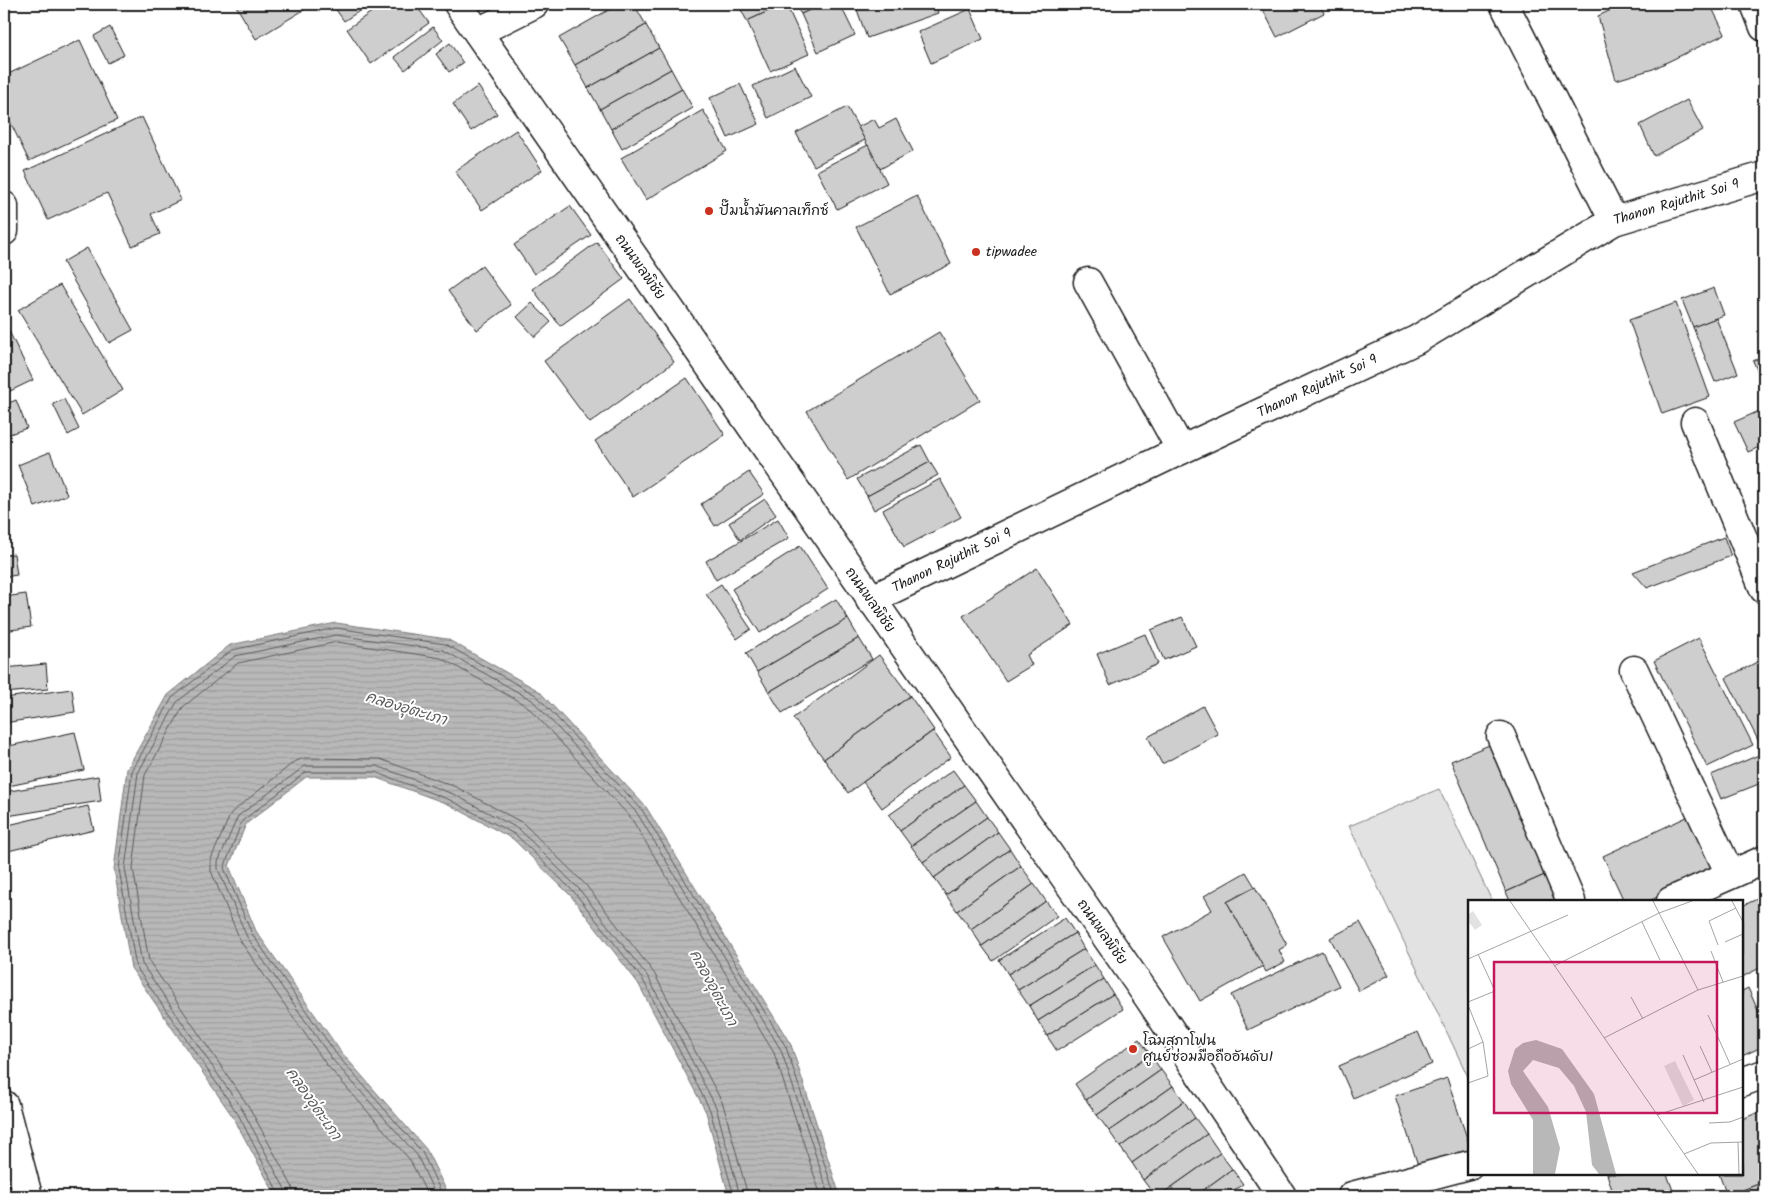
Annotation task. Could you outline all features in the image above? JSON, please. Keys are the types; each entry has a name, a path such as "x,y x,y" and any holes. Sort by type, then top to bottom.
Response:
{"street":[{"name":"ถนนพลพิชัย","path":"458,4 870,600 1148,997 1282,1196"},
{"path":"478,32 534,4"},
{"path":"1504,4 1614,221"},
{"path":"1755,4 1764,27"},
{"name":"Thanon Rajuthit Soi 9","path":"870,600 1181,450 1416,340 1614,221 1764,176"},
{"path":"4,206 4,231"},
{"path":"1088,282 1181,450"},
{"path":"1695,422 1764,588"},
{"path":"1634,670 1730,874"},
{"path":"1501,736 1571,900"},
{"path":"1673,900 1764,860"},
{"path":"1743,1082 1764,1074"},
{"path":"4,1105 28,1196"},
{"path":"1352,1196 1468,1165"}],"shaded area":[{"path":"1439,789 1492,900 1468,900 1468,1077 1349,826"}],"water":[{"name":"คลองอุ่ตะเภา","path":"336,623 447,639 539,691 646,807 791,1045 840,1196 729,1196 706,1112 638,983 571,896 513,839 448,804 374,777 306,777 246,824 229,866 256,931 341,1052 426,1149 449,1196 276,1196 233,1117 131,968 114,869 127,769 168,695 230,645"}],"building":[{"path":"235,4 311,4 312,5 256,39"},
{"path":"332,4 370,4 344,21"},
{"path":"383,4 415,4 429,23 371,64 347,29"},
{"path":"619,4 634,4 646,25 575,65 559,38"},
{"path":"738,4 784,4 747,21"},
{"path":"786,4 809,54 770,71 747,21"},
{"path":"794,4 823,4 801,14"},
{"path":"823,4 840,4 855,35 818,52 801,14"},
{"path":"855,4 935,4 938,13 867,38"},
{"path":"1260,4 1319,4 1324,13 1277,37"},
{"path":"1624,4 1710,4 1725,34 1653,69 1616,80 1598,16"},
{"path":"970,9 983,39 931,63 918,32"},
{"path":"646,25 659,48 588,88 575,65"},
{"path":"110,27 124,55 108,63 94,36"},
{"path":"433,27 443,40 405,70 394,57"},
{"path":"80,40 117,120 29,161 4,109 4,76"},
{"path":"450,43 463,63 449,72 436,54"},
{"path":"659,48 671,69 600,109 588,88"},
{"path":"795,66 811,97 768,118 753,86"},
{"path":"671,69 682,89 611,129 600,109"},
{"path":"740,84 759,124 728,138 710,98"},
{"path":"478,86 497,114 471,131 453,104"},
{"path":"682,89 693,108 622,149 611,129"},
{"path":"1687,100 1703,130 1654,156 1640,125"},
{"path":"847,107 865,140 814,166 796,133"},
{"path":"703,110 727,151 646,200 621,158"},
{"path":"142,117 181,200 151,214 160,234 132,246 107,193 48,220 25,171"},
{"path":"874,119 879,128 896,119 913,151 880,169 858,127"},
{"path":"516,130 542,170 482,210 455,171"},
{"path":"868,145 887,183 837,209 817,171"},
{"path":"917,196 951,264 890,294 856,227"},
{"path":"570,206 591,235 534,274 514,245"},
{"path":"597,242 624,279 560,326 533,289"},
{"path":"87,248 133,330 109,343 63,262"},
{"path":"482,266 511,305 477,330 448,291"},
{"path":"60,285 123,390 82,415 18,310"},
{"path":"1714,288 1724,315 1693,327 1682,300"},
{"path":"630,299 674,362 590,423 544,361"},
{"path":"532,303 551,322 535,337 517,317"},
{"path":"1676,303 1710,397 1662,414 1629,320"},
{"path":"1716,318 1738,373 1715,382 1693,327"},
{"path":"4,321 33,380 4,394"},
{"path":"939,332 980,400 848,480 807,411"},
{"path":"1764,356 1764,385 1753,361"},
{"path":"687,378 725,435 633,497 595,441"},
{"path":"64,399 79,429 68,435 53,404"},
{"path":"16,400 27,428 4,436 4,405"},
{"path":"1764,409 1764,445 1748,452 1734,422"},
{"path":"921,445 930,462 867,496 857,479"},
{"path":"50,452 67,495 35,507 18,465"},
{"path":"930,462 938,475 874,510 867,496"},
{"path":"749,472 764,494 715,526 701,504"},
{"path":"940,479 961,517 904,547 883,510"},
{"path":"765,499 776,515 740,540 729,523"},
{"path":"778,519 789,538 716,580 706,561"},
{"path":"1724,537 1731,556 1647,588 1633,572"},
{"path":"800,546 828,589 760,633 732,589"},
{"path":"14,554 17,575 4,577 4,555"},
{"path":"1037,568 1073,625 1027,655 1032,665 1006,681 963,616"},
{"path":"721,584 751,629 737,639 706,594"},
{"path":"26,594 31,627 4,631 4,597"},
{"path":"836,599 848,619 757,672 746,653"},
{"path":"1182,617 1196,646 1164,660 1151,630"},
{"path":"848,619 859,638 769,692 757,672"},
{"path":"1145,634 1158,664 1110,685 1097,654"},
{"path":"859,638 872,659 782,713 769,692"},
{"path":"1699,638 1753,745 1707,767 1654,661"},
{"path":"879,655 910,696 824,759 793,718"},
{"path":"1759,661 1764,670 1764,740 1759,742 1726,678"},
{"path":"46,664 48,689 4,693 4,668"},
{"path":"72,689 75,712 4,723 4,698"},
{"path":"910,696 934,730 848,793 824,759"},
{"path":"1203,706 1218,734 1162,764 1148,737"},
{"path":"933,731 951,757 882,808 863,782"},
{"path":"75,732 84,770 4,787 4,747"},
{"path":"1494,743 1547,874 1506,892 1451,761"},
{"path":"1759,755 1764,767 1764,782 1721,799 1711,775"},
{"path":"953,770 964,785 900,831 889,815"},
{"path":"98,776 101,801 7,816 4,792"},
{"path":"964,785 976,801 911,846 900,831"},
{"path":"976,801 987,817 923,862 911,846"},
{"path":"88,806 94,830 4,852 4,826"},
{"path":"1691,815 1717,870 1651,900 1624,900 1603,856"},
{"path":"987,817 998,832 934,878 923,862"},
{"path":"998,832 1010,849 946,895 934,878"},
{"path":"1010,849 1021,866 957,911 946,895"},
{"path":"1021,866 1034,884 971,929 957,911"},
{"path":"1246,872 1255,887 1227,902 1263,966 1200,1001 1163,937 1212,910 1204,896"},
{"path":"1547,874 1559,900 1510,900 1506,892"},
{"path":"1034,884 1046,901 982,946 971,929"},
{"path":"1255,887 1287,945 1279,950 1285,962 1266,972 1227,902"},
{"path":"1757,899 1764,913 1764,966 1743,976 1743,906"},
{"path":"1046,901 1057,916 993,961 982,946"},
{"path":"1065,918 1075,933 1008,974 999,960"},
{"path":"1360,922 1389,975 1359,991 1330,938"},
{"path":"1075,933 1084,949 1018,990 1008,974"},
{"path":"1084,949 1095,965 1029,1006 1018,990"},
{"path":"1322,951 1339,986 1248,1030 1231,995"},
{"path":"1095,965 1104,979 1038,1021 1029,1006"},
{"path":"1104,979 1113,994 1047,1036 1038,1021"},
{"path":"1748,988 1764,1024 1764,1046 1743,1056 1743,990"},
{"path":"1113,994 1123,1009 1057,1051 1047,1036"},
{"path":"1418,1032 1432,1064 1353,1098 1339,1066"},
{"path":"1139,1039 1150,1054 1086,1100 1075,1084"},
{"path":"1150,1054 1161,1070 1097,1115 1086,1100"},
{"path":"1161,1070 1173,1086 1109,1131 1097,1115"},
{"path":"1447,1078 1468,1141 1468,1155 1420,1171 1395,1096"},
{"path":"1173,1086 1184,1101 1120,1147 1109,1131"},
{"path":"1184,1101 1195,1118 1132,1163 1120,1147"},
{"path":"1764,1110 1764,1182 1727,1196 1719,1175 1743,1175 1743,1119"},
{"path":"1195,1118 1207,1134 1143,1180 1132,1163"},
{"path":"1207,1134 1220,1153 1159,1196 1155,1196 1143,1180"},
{"path":"1220,1153 1232,1169 1195,1196 1159,1196"},
{"path":"1232,1169 1243,1184 1226,1196 1195,1196"},
{"path":"1607,1175 1667,1175 1675,1196 1614,1196"},
{"path":"1764,1182 1764,1196 1727,1196"}],"place":[{"name":"ปั๊มน้ำมันคาลเท็กซ์","path":"709,211"},
{"name":"tipwadee","path":"976,252"},
{"name":"โฉมสุภาโฟน ศูนย์ซ่อมมือถืออันดับ1","path":"1133,1049"}]}
